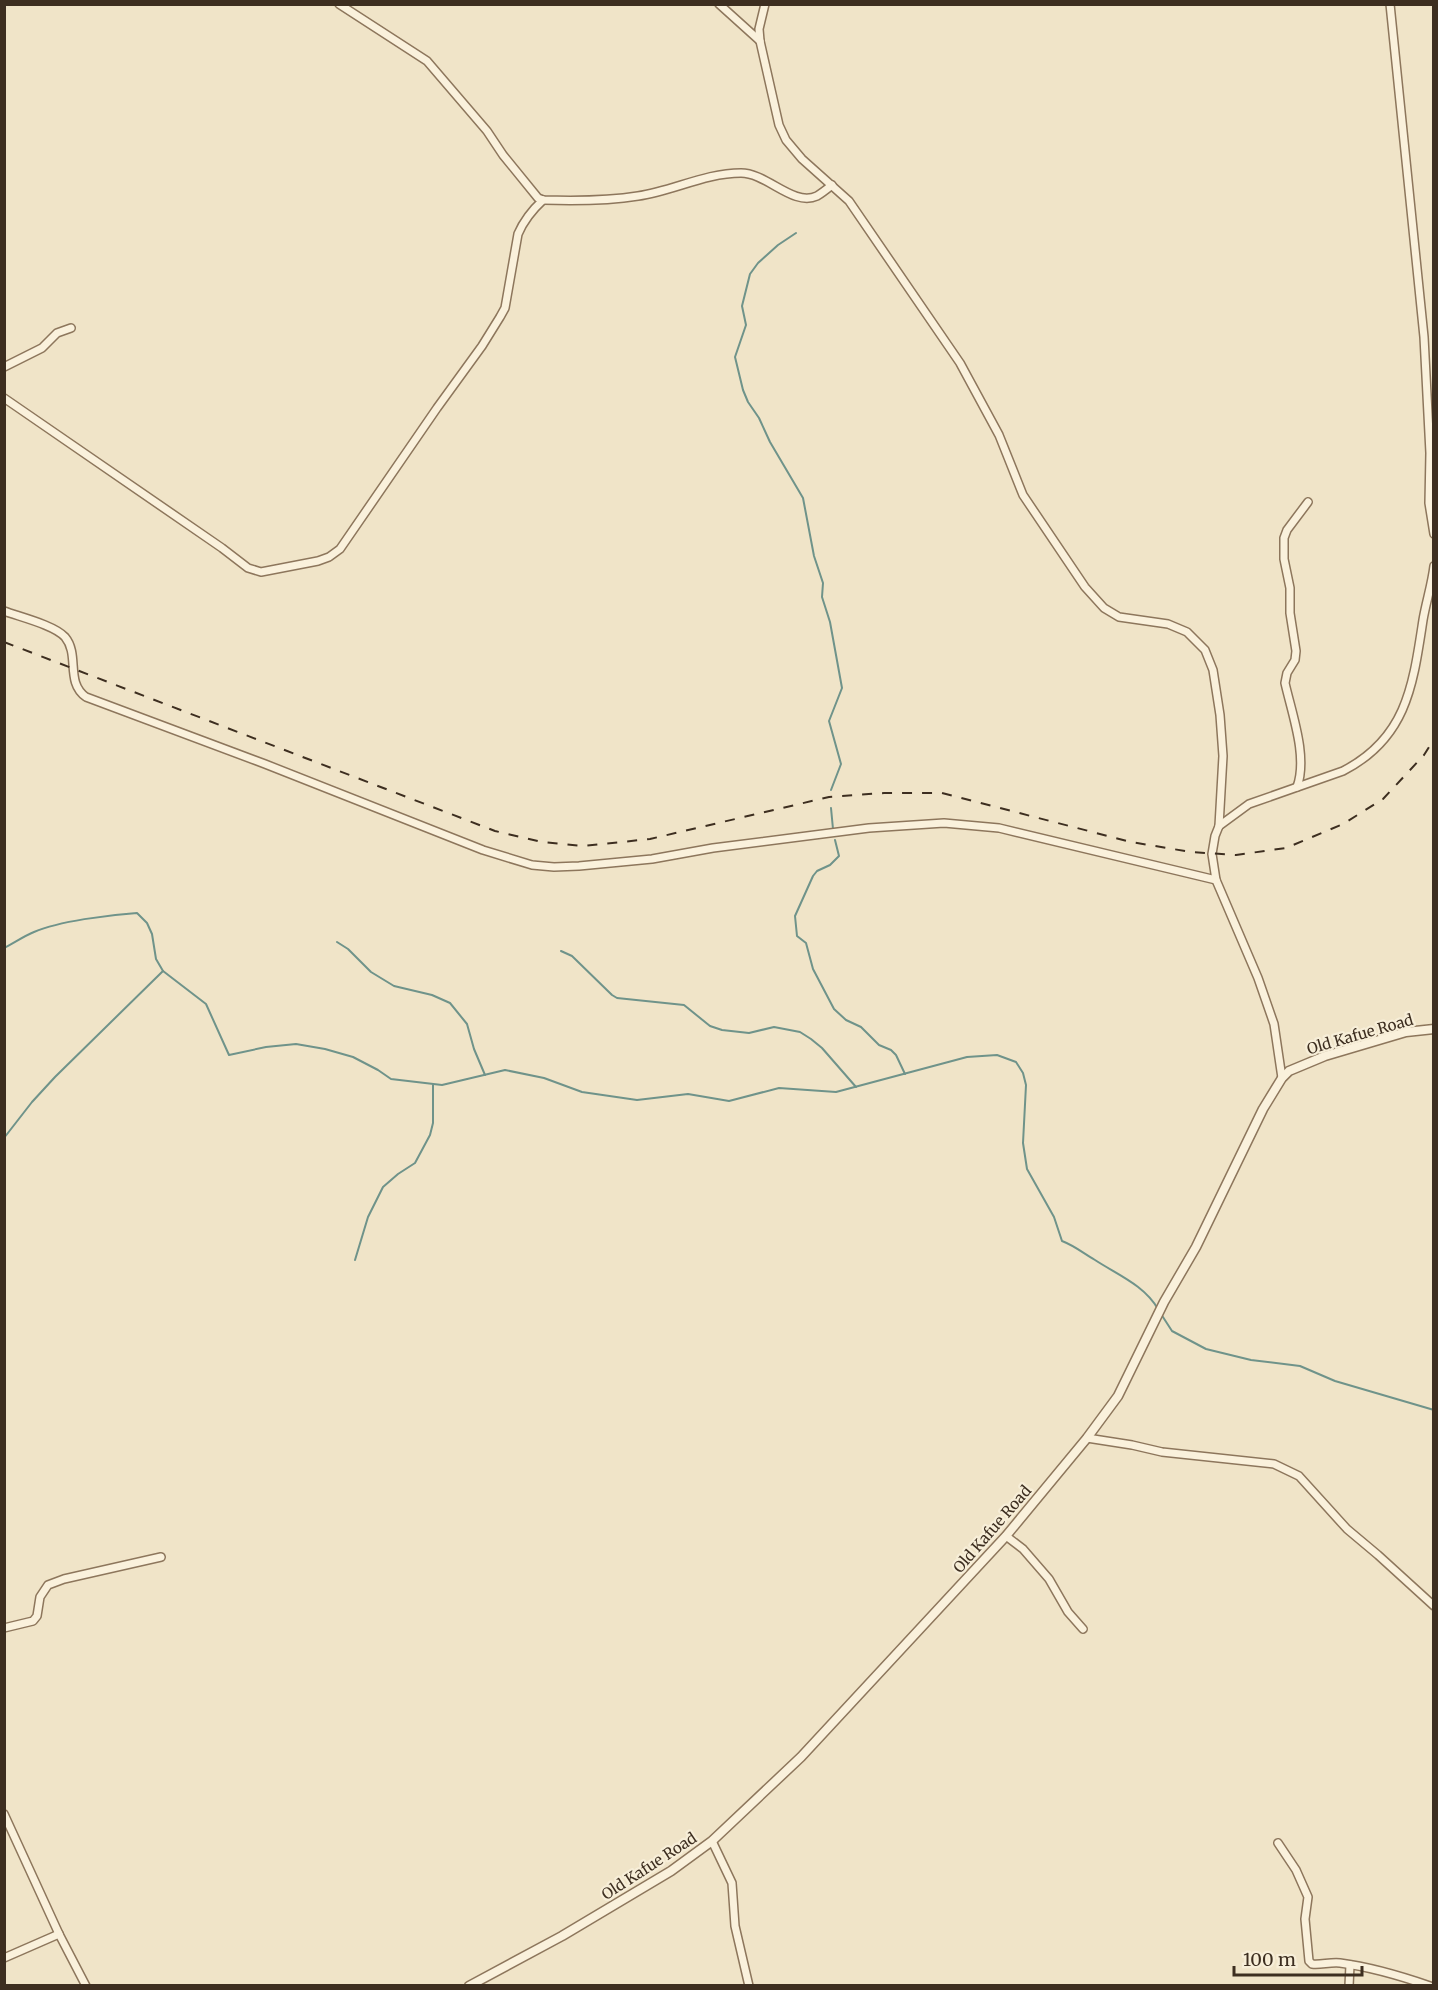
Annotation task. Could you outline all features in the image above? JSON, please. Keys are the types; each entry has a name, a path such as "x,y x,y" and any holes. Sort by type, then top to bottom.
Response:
{"street":[{"path":"339,4 427,61 487,131 503,155 538,198 543,200 640,196 688,181 739,173 751,174 796,197 816,196 832,185"},
{"path":"719,4 760,41"},
{"path":"765,4 759,29 760,41 782,133 802,159 849,201 960,363 999,435 1023,495 1085,587 1104,608 1119,617 1168,624 1187,632 1205,650 1213,670 1223,756 1219,826 1212,854 1216,880 1274,1024 1282,1078"},
{"path":"1390,4 1424,337 1430,453 1429,503 1434,534"},
{"path":"4,398 248,568 261,572 318,561 340,549 482,346 505,308 522,223 543,200"},
{"path":"4,367 42,348 57,333 71,328"},
{"path":"1297,787 1301,776 1300,749 1285,683 1295,660 1296,651 1290,613 1290,588 1283,549 1287,530 1308,502"},
{"path":"1219,826 1249,804 1343,771 1358,763 1386,740 1406,703 1418,656 1434,566"},
{"path":"4,611 55,630 64,636 70,646 75,684 79,692 86,697 265,764 483,850 532,865 579,866 670,856 713,848 868,828 944,823 999,828 1216,880"},
{"name":"Old Kafue Road","path":"469,1986 582,1924 670,1871 712,1841 801,1757 1006,1536 1087,1438 1118,1396 1164,1302 1196,1247 1263,1109 1282,1078 1289,1071 1325,1056 1406,1032 1434,1029"},
{"path":"1087,1438 1162,1452 1274,1464 1283,1467 1299,1476 1347,1529 1434,1606"},
{"path":"1006,1536 1023,1549 1048,1579 1068,1612 1083,1629"},
{"path":"4,1628 33,1621 37,1616 40,1597 48,1585 161,1557"},
{"path":"4,1814 59,1934 86,1986"},
{"path":"712,1841 732,1882 735,1926 748,1986"},
{"path":"1278,1843 1296,1870 1308,1897 1305,1919 1312,1964 1337,1962 1395,1974 1430,1986"},
{"path":"4,1958 59,1934"},
{"path":"1349,1986 1350,1965"}],"waterway":[{"path":"796,233 778,245 758,263 750,274 742,306 746,325 735,357 748,402 803,498 814,556 823,583 822,597 830,622 842,688 829,721 841,764 831,790"},
{"path":"831,808 833,829"},
{"path":"835,840 839,856 813,876 795,916 797,936 806,943 813,969 834,1009 846,1020 861,1027 879,1045 891,1050 905,1074"},
{"path":"4,948 45,928 99,917 137,913 147,923 152,934 156,959 163,971 206,1004 229,1055 266,1047 296,1044 353,1057 391,1079 442,1085 505,1070 544,1078 582,1092 637,1100 688,1094 729,1101 779,1088 836,1092 967,1057 997,1055 1016,1062 1023,1073 1026,1085 1023,1143 1027,1169 1054,1217 1062,1241 1130,1281 1145,1293 1158,1309"},
{"path":"337,942 348,949 371,972 394,986 432,995 450,1003 467,1024 485,1075"},
{"path":"561,951 572,956 617,998 684,1005 710,1026 722,1030 749,1033 774,1027 800,1032 822,1048 856,1087"},
{"path":"4,1138 55,1077 163,971"},
{"path":"355,1260 368,1217 383,1187 415,1163 430,1135 433,1123 433,1085"},
{"path":"1161,1314 1172,1331 1206,1349 1251,1360 1300,1366 1335,1381 1434,1410"}],"railway":[{"path":"4,642 495,831 542,842 583,846 650,839 829,797 884,793 942,793 1131,842 1191,852 1236,855 1286,848 1343,824 1383,799 1424,755 1434,739"}]}
